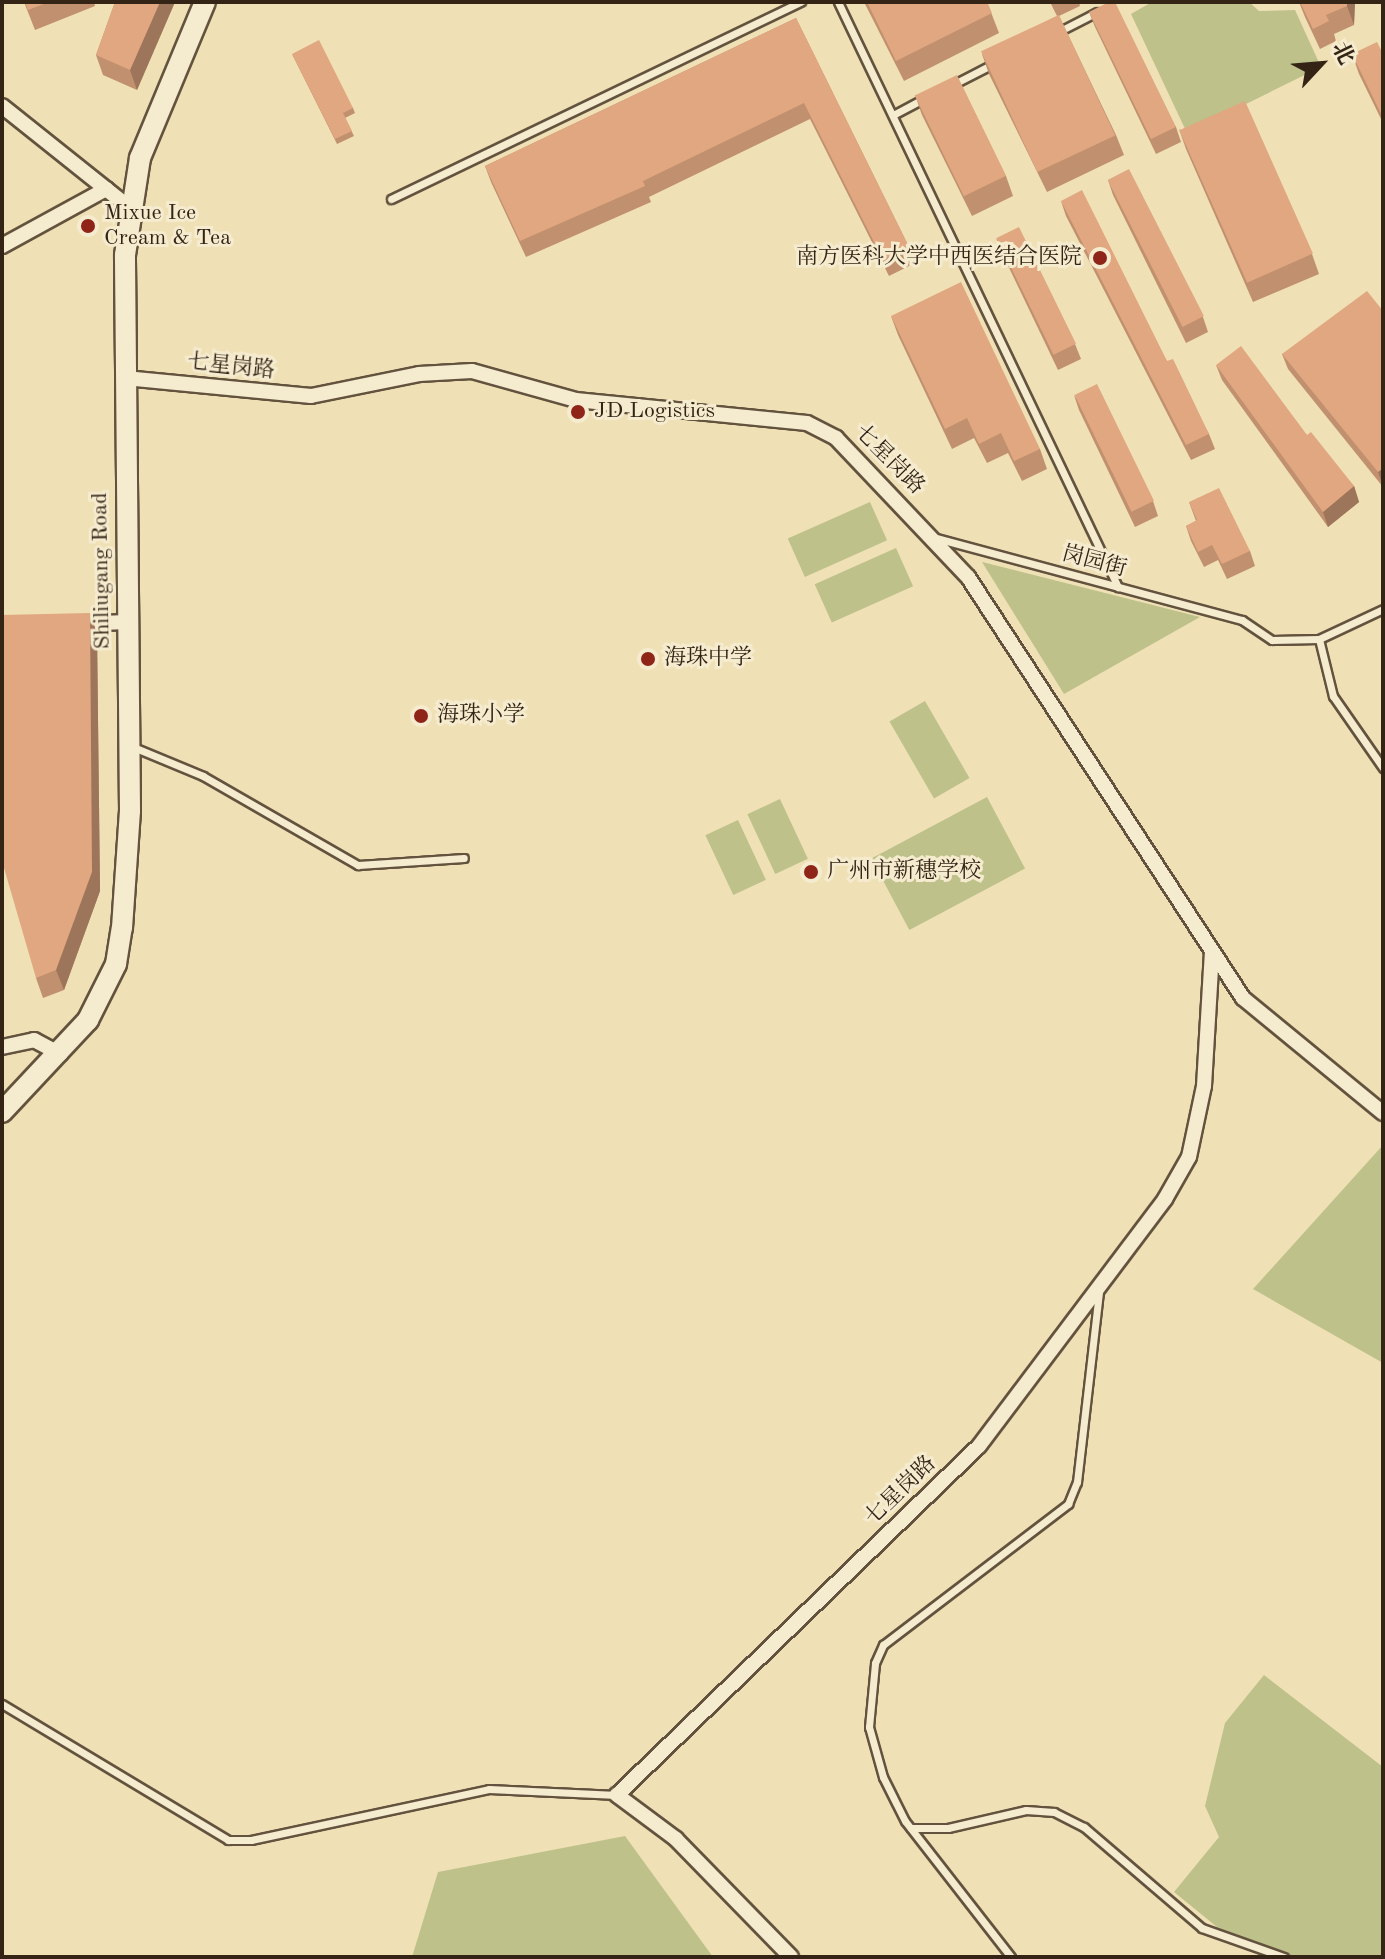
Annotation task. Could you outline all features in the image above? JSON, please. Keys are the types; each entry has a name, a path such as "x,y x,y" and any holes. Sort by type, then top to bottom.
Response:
{"main road":[{"name":"Shiliugang Road","path":"2,1112 60,1054 103,996 116,964 127,896 129,745 125,378 130,208 158,107 205,2"}],"street":[{"path":"2,106 130,208"},
{"path":"2,246 106,189"},
{"name":"七星岗路","path":"125,378 311,396 419,374 472,371 576,400 807,423 836,438 936,538 968,577 1243,998 1383,1113"},
{"path":"64,624 127,622"},
{"name":"七星岗路","path":"617,1795 979,1446 1165,1199 1189,1157 1204,1086 1212,950"},
{"path":"2,1047 34,1040 60,1054"},
{"path":"617,1795 676,1839 791,1957"}],"lane":[{"path":"391,199 801,2"},
{"path":"838,2 1118,587"},
{"path":"1047,37 1103,9"},
{"path":"949,86 1005,58"},
{"path":"893,115 935,94"},
{"name":"岗园街","path":"936,538 1242,620 1272,640 1319,639"},
{"path":"1383,609 1319,639 1333,696 1383,768"},
{"path":"129,745 203,776 358,865 464,858"},
{"path":"1011,1957 911,1828 883,1777 869,1727 875,1663 883,1645 1068,1504 1077,1482 1100,1285"},
{"path":"2,1704 199,1828 228,1840 251,1840 489,1789 617,1795"},
{"path":"911,1828 948,1828 1026,1810 1054,1812 1084,1827 1202,1928 1284,1957"}],"green space":[{"path":"1152,2 1249,2 1259,11 1295,10 1321,67 1187,133 1131,14"},
{"path":"870,502 887,540 805,577 788,539"},
{"path":"896,548 913,586 832,623 815,584"},
{"path":"982,562 1200,617 1064,694"},
{"path":"925,701 970,778 934,799 889,722"},
{"path":"987,797 1025,869 909,930 871,859"},
{"path":"780,799 808,859 775,874 747,814"},
{"path":"738,820 766,880 733,895 705,835"},
{"path":"1383,1145 1383,1363 1253,1289"},
{"path":"1264,1675 1383,1767 1383,1957 1286,1957 1217,1927 1174,1892 1219,1837 1205,1806 1225,1723"},
{"path":"625,1836 713,1957 412,1957 438,1872"}],"building":[{"path":"25,2 49,2 28,10"},
{"path":"115,2 160,2 130,70 96,55"},
{"path":"867,2 987,2 992,13 896,61"},
{"path":"1115,2 1176,127 1151,139 1089,12"},
{"path":"1300,2 1347,2 1347,6 1326,15 1329,21 1313,29"},
{"path":"1059,15 1115,136 1037,172 981,51"},
{"path":"796,18 909,247 883,260 804,103 643,181 645,186 520,241 485,166"},
{"path":"319,40 353,108 343,113 352,131 335,139 292,54"},
{"path":"1377,42 1383,54 1383,118 1352,54"},
{"path":"957,75 1006,176 964,196 915,96"},
{"path":"1245,101 1313,254 1247,283 1179,130"},
{"path":"1129,169 1204,316 1183,327 1108,180"},
{"path":"1082,190 1167,361 1173,359 1209,434 1186,445 1061,201"},
{"path":"1019,227 1076,344 1054,355 997,238"},
{"path":"961,282 1040,449 1014,461 1001,433 979,444 967,418 945,429 891,316"},
{"path":"1367,291 1383,311 1383,468 1378,472 1282,354"},
{"path":"1241,346 1307,435 1311,432 1354,486 1323,512 1216,365"},
{"path":"1097,384 1154,501 1132,512 1075,395"},
{"path":"1219,488 1250,551 1222,564 1212,545 1198,552 1186,526 1197,520 1189,502"},
{"path":"90,613 92,872 56,970 36,978 2,861 2,615"}],"place":[{"name":"Mixue Ice Cream & Tea","path":"88,226"},
{"name":"南方医科大学中西医结合医院","path":"1100,258"},
{"name":"JD Logistics","path":"578,412"},
{"name":"海珠中学","path":"648,659"},
{"name":"海珠小学","path":"421,716"},
{"name":"广州市新穗学校","path":"811,872"}]}
